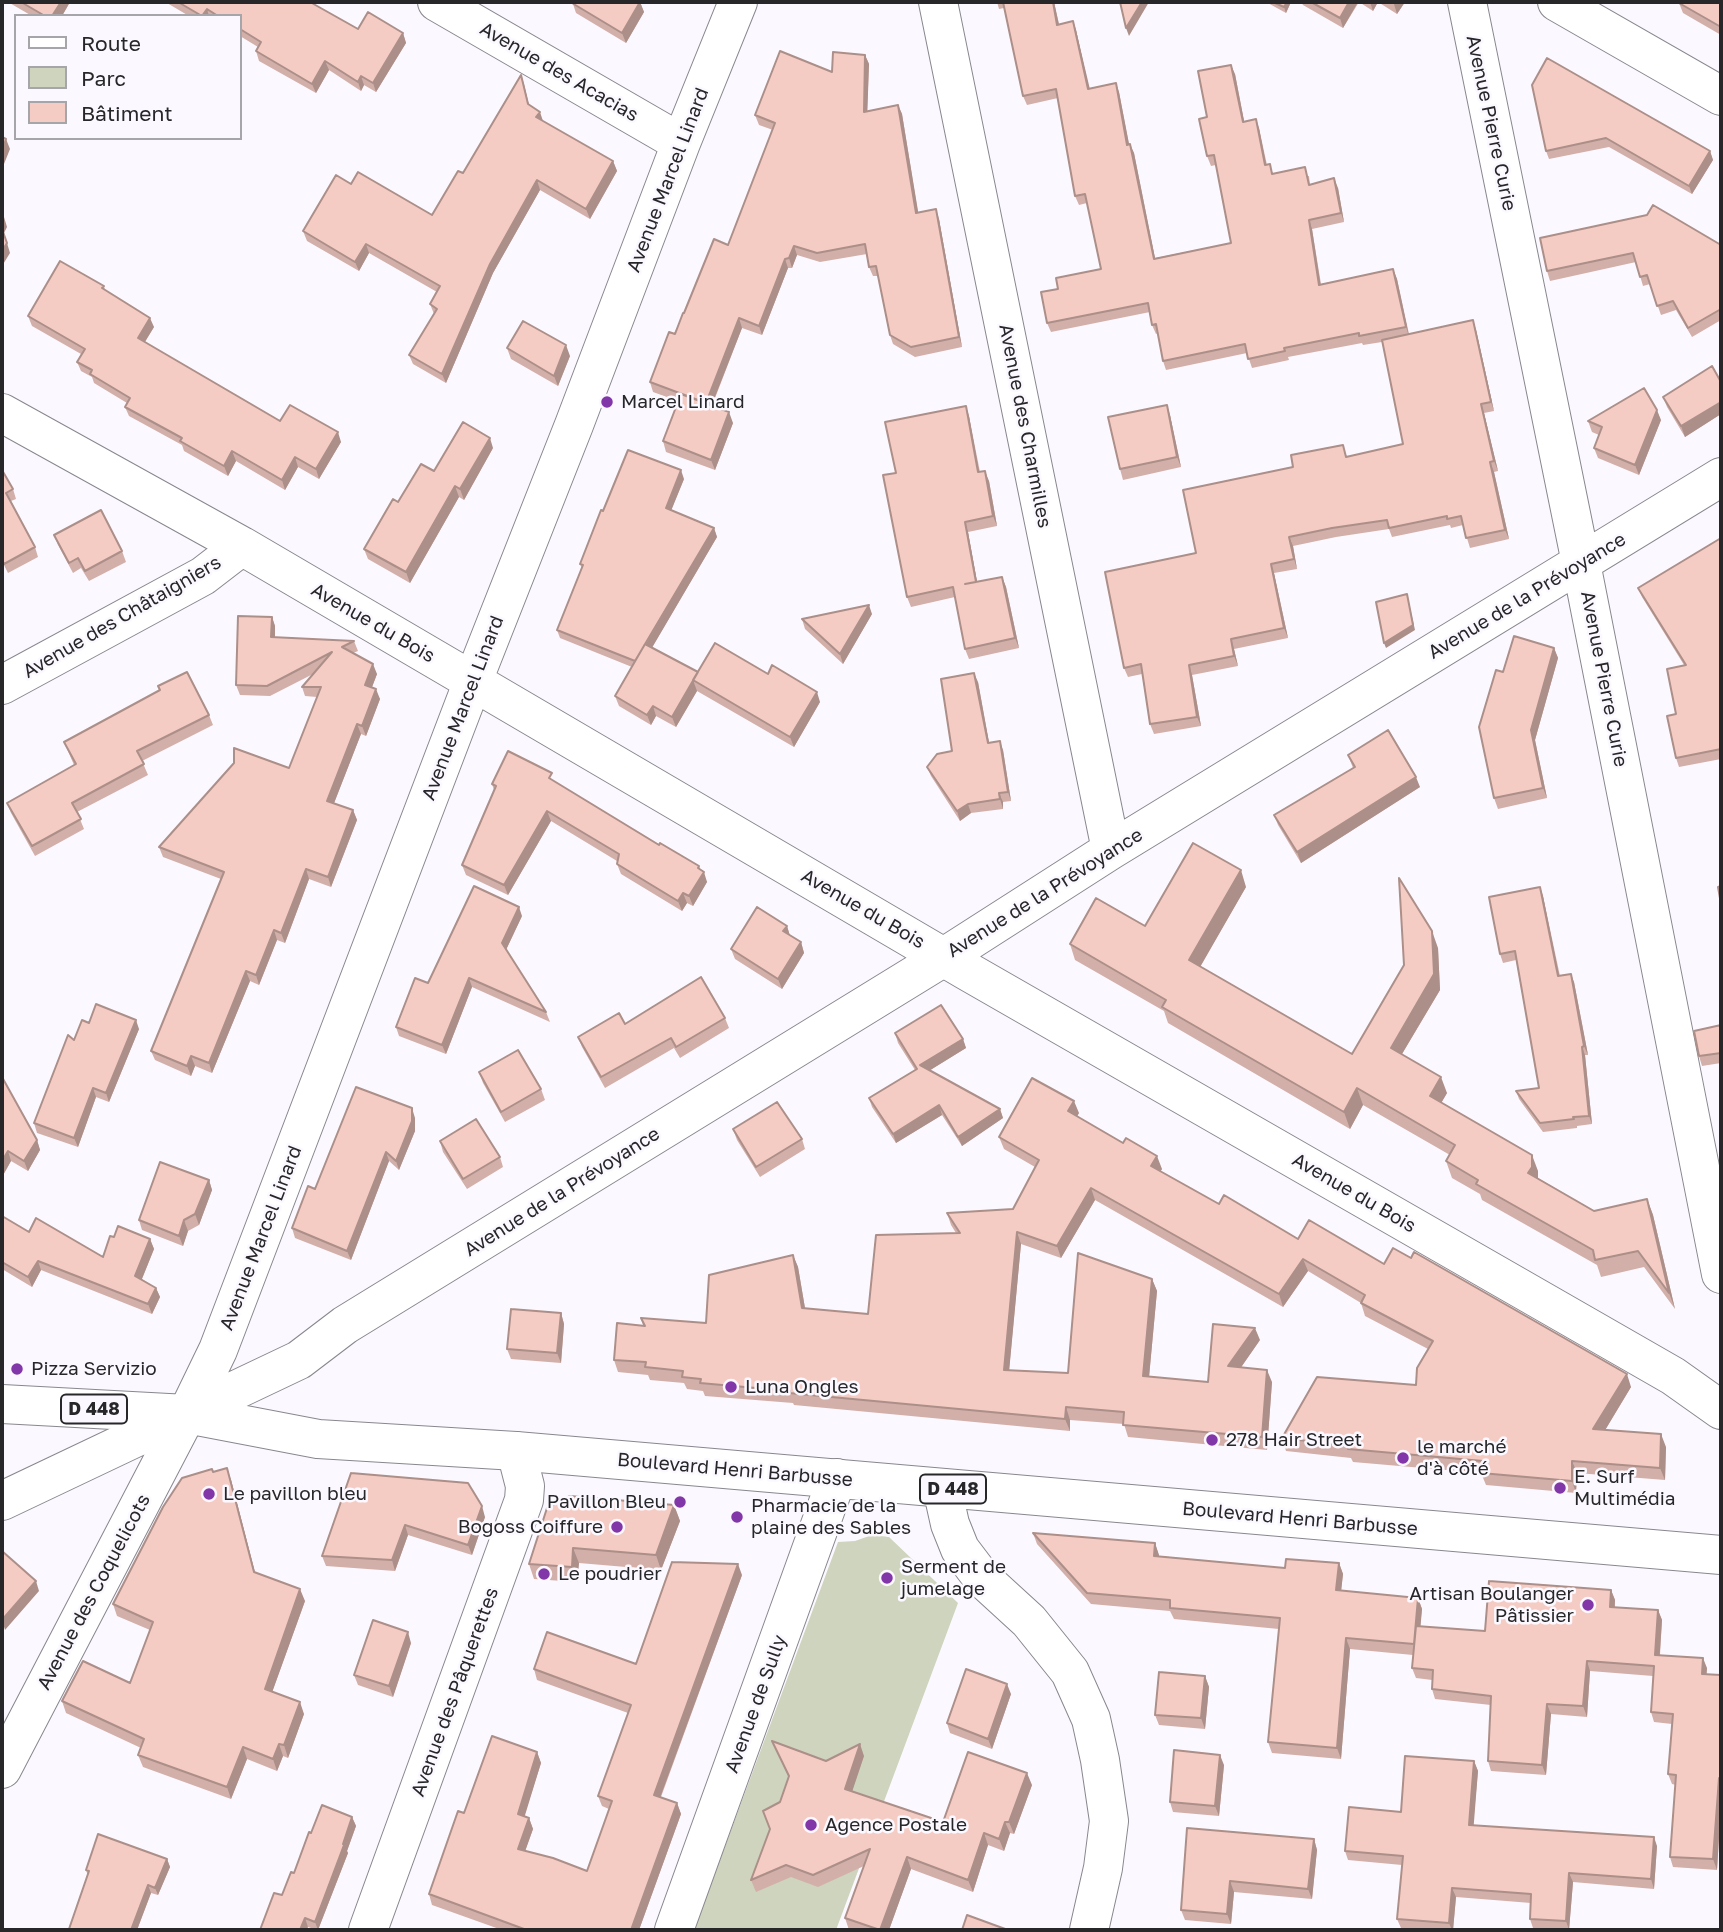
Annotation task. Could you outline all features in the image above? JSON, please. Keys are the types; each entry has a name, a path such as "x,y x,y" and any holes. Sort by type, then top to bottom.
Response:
{"street":[{"name":"Avenue des Acacias","path":"437,2 681,143"},
{"name":"Avenue Marcel Linard","path":"187,1414 218,1350 473,681 738,2"},
{"name":"Avenue des Charmilles","path":"939,2 1111,850"},
{"name":"Avenue Pierre Curie","path":"1466,2 1581,563 1721,1274"},
{"path":"1557,2 1721,96"},
{"name":"Avenue du Bois","path":"2,413 242,546 944,957 1673,1376 1721,1410"},
{"name":"Avenue de la Prévoyance","path":"2,1501 299,1360 345,1325 944,957 1111,850 1721,477"},
{"name":"Avenue des Châtaigniers","path":"2,685 203,576 242,546"},
{"name":"Boulevard Henri Barbusse","path":"2,1404 187,1414 317,1439 516,1451 1721,1555"},
{"name":"Avenue des Coquelicots","path":"2,1769 187,1414"},
{"name":"Avenue des Pâquerettes","path":"368,1930 524,1500 524,1486 516,1451"},
{"name":"Avenue de Sully","path":"674,1930 837,1478"},
{"path":"942,1488 950,1524 960,1549 982,1578 1029,1621 1070,1672 1091,1719 1110,1821 1103,1868 1088,1930"}],"green space":[{"path":"872,1535 889,1537 958,1603 836,1930 694,1930 838,1542 855,1541"}],"building":[{"path":"21,2 61,2 53,14 42,14"},
{"path":"178,2 310,2 358,29 368,12 403,33 373,83 361,76 358,82 325,61 312,84 256,51 261,42 242,30 242,14 215,14 207,9 203,14"},
{"path":"573,2 640,2 622,33"},
{"path":"1003,2 1053,2 1057,25 1073,21 1088,89 1116,83 1127,145 1130,144 1154,259 1231,243 1214,155 1207,156 1199,119 1207,117 1198,71 1231,65 1243,122 1256,119 1265,165 1270,164 1272,174 1305,167 1309,185 1334,178 1341,213 1309,220 1319,285 1393,269 1406,327 1284,348 1285,351 1248,359 1245,344 1163,361 1156,324 1152,325 1148,303 1047,323 1041,292 1058,289 1056,278 1101,269 1085,194 1075,196 1056,89 1023,96"},
{"path":"1120,2 1142,2 1126,28"},
{"path":"1273,2 1287,2 1284,7"},
{"path":"1311,2 1349,2 1340,18"},
{"path":"1721,2 1721,27 1679,3"},
{"path":"780,51 832,72 833,52 865,55 864,112 898,105 916,213 936,209 959,337 911,347 890,335 876,266 869,267 865,244 817,253 794,246 789,258 785,259 759,326 739,318 706,403 650,382 669,332 675,334 714,239 728,245 775,123 755,115"},
{"path":"1547,58 1710,151 1689,186 1606,138 1546,151 1532,85"},
{"path":"521,75 528,104 540,112 536,117 613,161 586,209 537,180 490,264 442,374 409,355 437,309 430,304 440,286 366,244 355,262 303,231 336,175 351,184 358,172 432,215 458,171 463,173"},
{"path":"1653,205 1721,245 1721,309 1688,328 1673,301 1657,306 1647,275 1640,277 1633,253 1547,271 1540,238 1647,215"},
{"path":"2,229 7,243 2,251"},
{"path":"60,261 104,286 102,288 150,318 138,338 280,421 290,405 338,432 316,469 295,457 282,480 232,451 224,466 180,441 182,438 125,407 130,398 90,374 92,370 77,362 85,349 28,316"},
{"path":"1473,320 1491,402 1481,404 1494,461 1490,462 1505,530 1466,538 1461,516 1447,519 1447,516 1389,528 1387,520 1289,537 1294,559 1271,564 1284,628 1231,639 1234,656 1189,665 1197,717 1150,724 1141,664 1124,668 1105,572 1196,553 1183,490 1293,467 1291,455 1343,445 1346,457 1403,444 1382,340"},
{"path":"523,321 566,345 554,376 507,348"},
{"path":"1712,366 1721,382 1721,402 1681,426 1663,397"},
{"path":"1644,388 1657,410 1635,465 1594,448 1602,427 1588,421"},
{"path":"681,394 729,412 711,460 663,441"},
{"path":"1167,405 1177,457 1120,469 1108,417"},
{"path":"966,406 978,472 985,471 993,516 965,522 976,582 1002,577 1015,638 965,649 953,587 907,597 883,475 896,473 885,422"},
{"path":"463,422 490,438 460,489 455,486 406,572 364,549 393,499 398,502 421,464 434,471"},
{"path":"628,450 681,470 666,508 714,528 635,661 557,630 601,510 603,511"},
{"path":"2,470 13,489 6,493 35,547 4,564 2,559"},
{"path":"101,510 122,551 85,571 78,558 69,563 54,535"},
{"path":"1721,538 1721,749 1676,758 1667,716 1676,714 1667,669 1686,665 1638,588"},
{"path":"1407,594 1413,625 1384,643 1376,602"},
{"path":"869,605 840,654 802,619"},
{"path":"238,616 272,617 271,637 354,641 342,647 373,664 365,685 376,689 362,726 357,724 327,801 353,810 328,877 306,869 281,933 274,930 256,975 246,971 209,1063 191,1056 187,1066 151,1051 224,872 159,847 234,763 234,748 289,768 321,687 302,687 332,652 267,686 236,685"},
{"path":"1514,636 1554,648 1531,730 1543,788 1494,798 1479,727 1496,670 1503,672"},
{"path":"715,643 768,674 772,665 817,692 790,737 693,680"},
{"path":"645,644 698,672 672,717 653,706 647,715 615,696"},
{"path":"187,672 209,715 137,751 144,764 72,803 81,819 32,846 7,803 76,764 64,742 160,690 158,686"},
{"path":"974,673 988,743 1000,741 1008,792 999,793 1000,799 968,804 957,811 927,767 937,754 952,751 941,679"},
{"path":"1388,730 1416,777 1297,852 1274,815 1355,767 1348,755"},
{"path":"508,751 552,773 549,778 659,845 660,843 699,866 704,872 689,896 683,893 678,901 617,864 619,854 547,811 504,885 462,865 496,786 492,784"},
{"path":"1193,843 1241,870 1189,960 1352,1054 1404,965 1399,878 1432,931 1434,974 1391,1048 1441,1077 1430,1096 1532,1155 1532,1167 1528,1173 1594,1211 1647,1199 1669,1293 1638,1251 1595,1260 1593,1250 1476,1184 1478,1180 1446,1161 1455,1145 1357,1088 1344,1112 1162,1007 1166,1000 1070,944 1096,898 1145,926"},
{"path":"474,886 519,907 502,943 546,1012 469,978 442,1045 396,1027 415,978 428,983"},
{"path":"1540,887 1558,976 1571,974 1584,1046 1589,1116 1540,1123 1516,1091 1539,1088 1515,951 1500,954 1489,897"},
{"path":"757,907 787,926 783,931 801,942 778,979 731,949"},
{"path":"701,977 725,1018 676,1047 671,1038 601,1077 578,1037 619,1013 625,1024"},
{"path":"96,1004 136,1020 106,1093 93,1088 74,1138 34,1123 68,1035 74,1040 82,1020 89,1023"},
{"path":"941,1005 963,1039 920,1065 1000,1109 958,1137 939,1105 893,1134 869,1098 917,1069 895,1033"},
{"path":"1721,1025 1721,1053 1699,1056 1694,1031"},
{"path":"518,1050 541,1089 501,1112 479,1072"},
{"path":"2,1077 37,1140 24,1161 8,1151 2,1161"},
{"path":"1032,1078 1074,1101 1068,1111 1123,1143 1126,1138 1157,1156 1151,1166 1219,1204 1224,1195 1298,1239 1309,1220 1384,1264 1393,1248 1411,1258 1414,1252 1627,1374 1593,1429 1661,1434 1660,1468 1572,1461 1572,1481 1481,1473 1483,1461 1348,1449 1349,1446 1282,1438 1317,1377 1416,1385 1417,1368 1433,1341 1361,1303 1365,1295 1303,1259 1279,1294 1091,1188 1057,1246 1017,1232 1004,1370 1068,1373 1078,1253 1152,1279 1143,1376 1208,1382 1213,1324 1255,1328 1228,1366 1267,1370 1262,1437 1123,1425 1124,1412 1066,1407 1065,1419 700,1383 701,1379 682,1377 683,1371 645,1367 646,1362 614,1360 617,1323 645,1326 641,1318 706,1323 709,1275 793,1255 802,1308 868,1314 876,1235 960,1233 947,1213 1013,1209 1039,1160 999,1137"},
{"path":"356,1087 412,1108 412,1121 396,1161 386,1152 347,1251 292,1228 308,1186 315,1189"},
{"path":"777,1102 802,1139 756,1167 733,1129"},
{"path":"476,1119 500,1157 463,1179 440,1141"},
{"path":"160,1162 209,1180 195,1214 184,1220 179,1236 139,1220"},
{"path":"2,1216 29,1232 36,1218 103,1257 110,1236 114,1237 118,1226 150,1239 135,1276 156,1288 148,1304 38,1261 28,1277 2,1262"},
{"path":"511,1309 561,1313 557,1353 507,1349"},
{"path":"227,1468 254,1572 300,1589 265,1689 300,1702 284,1745 279,1744 273,1759 243,1747 227,1787 138,1755 144,1739 62,1701 83,1661 130,1683 153,1622 113,1604 163,1507 182,1478 212,1469 213,1472"},
{"path":"351,1473 468,1483 482,1506 468,1545 405,1525 392,1560 322,1556"},
{"path":"570,1496 674,1505 656,1555 573,1548 572,1567 529,1564 547,1508"},
{"path":"1033,1533 1155,1543 1154,1556 1285,1568 1286,1559 1339,1563 1336,1590 1418,1598 1414,1644 1346,1638 1337,1748 1268,1742 1280,1618 1170,1608 1170,1600 1087,1593"},
{"path":"2,1551 36,1581 2,1620"},
{"path":"672,1562 738,1564 654,1795 677,1803 631,1930 523,1930 429,1894 458,1811 464,1813 492,1736 537,1752 518,1814 529,1818 518,1849 587,1871 612,1801 598,1796 631,1705 534,1669 547,1632 636,1664"},
{"path":"1489,1581 1611,1590 1610,1607 1658,1610 1655,1655 1703,1658 1702,1674 1721,1675 1721,1778 1713,1859 1670,1857 1676,1775 1668,1774 1673,1714 1651,1712 1654,1666 1587,1661 1583,1706 1547,1704 1542,1765 1488,1761 1491,1696 1432,1689 1433,1670 1412,1668 1416,1626 1485,1631"},
{"path":"373,1620 408,1632 389,1686 354,1675"},
{"path":"966,1669 1007,1684 988,1739 947,1723"},
{"path":"1159,1672 1205,1676 1201,1718 1155,1715"},
{"path":"772,1741 826,1761 860,1744 845,1789 943,1822 968,1752 1027,1773 1009,1822 1005,1822 999,1839 984,1833 968,1880 907,1857 880,1930 845,1918 870,1849 813,1875 786,1865 751,1880 770,1829 763,1811 780,1802 789,1776"},
{"path":"1174,1750 1220,1755 1215,1806 1170,1802"},
{"path":"1405,1756 1474,1761 1469,1825 1654,1837 1651,1879 1569,1873 1566,1921 1530,1919 1531,1894 1452,1888 1449,1923 1397,1919 1403,1856 1345,1851 1349,1807 1401,1812"},
{"path":"322,1805 352,1817 315,1922 305,1918 300,1930 260,1930 274,1893 282,1895 291,1872 294,1873"},
{"path":"1187,1828 1314,1839 1308,1889 1230,1881 1227,1914 1181,1910"},
{"path":"98,1834 167,1859 155,1888 148,1885 131,1930 69,1929 89,1871 86,1870"},
{"path":"967,1915 1008,1930 962,1930"}],"place":[{"name":"Marcel Linard","path":"607,402"},
{"name":"Pizza Servizio","path":"17,1369"},
{"name":"Luna Ongles","path":"731,1387"},
{"name":"278 Hair Street","path":"1212,1440"},
{"name":"le marché d'à côté","path":"1403,1458"},
{"name":"E. Surf Multimédia","path":"1560,1488"},
{"name":"Le pavillon bleu","path":"209,1494"},
{"name":"Pavillon Bleu","path":"680,1502"},
{"name":"Pharmacie de la plaine des Sables","path":"737,1517"},
{"name":"Bogoss Coiffure","path":"617,1527"},
{"name":"Le poudrier","path":"544,1574"},
{"name":"Serment de jumelage","path":"887,1578"},
{"name":"Artisan Boulanger Pâtissier","path":"1588,1605"},
{"name":"Agence Postale","path":"811,1825"}]}
